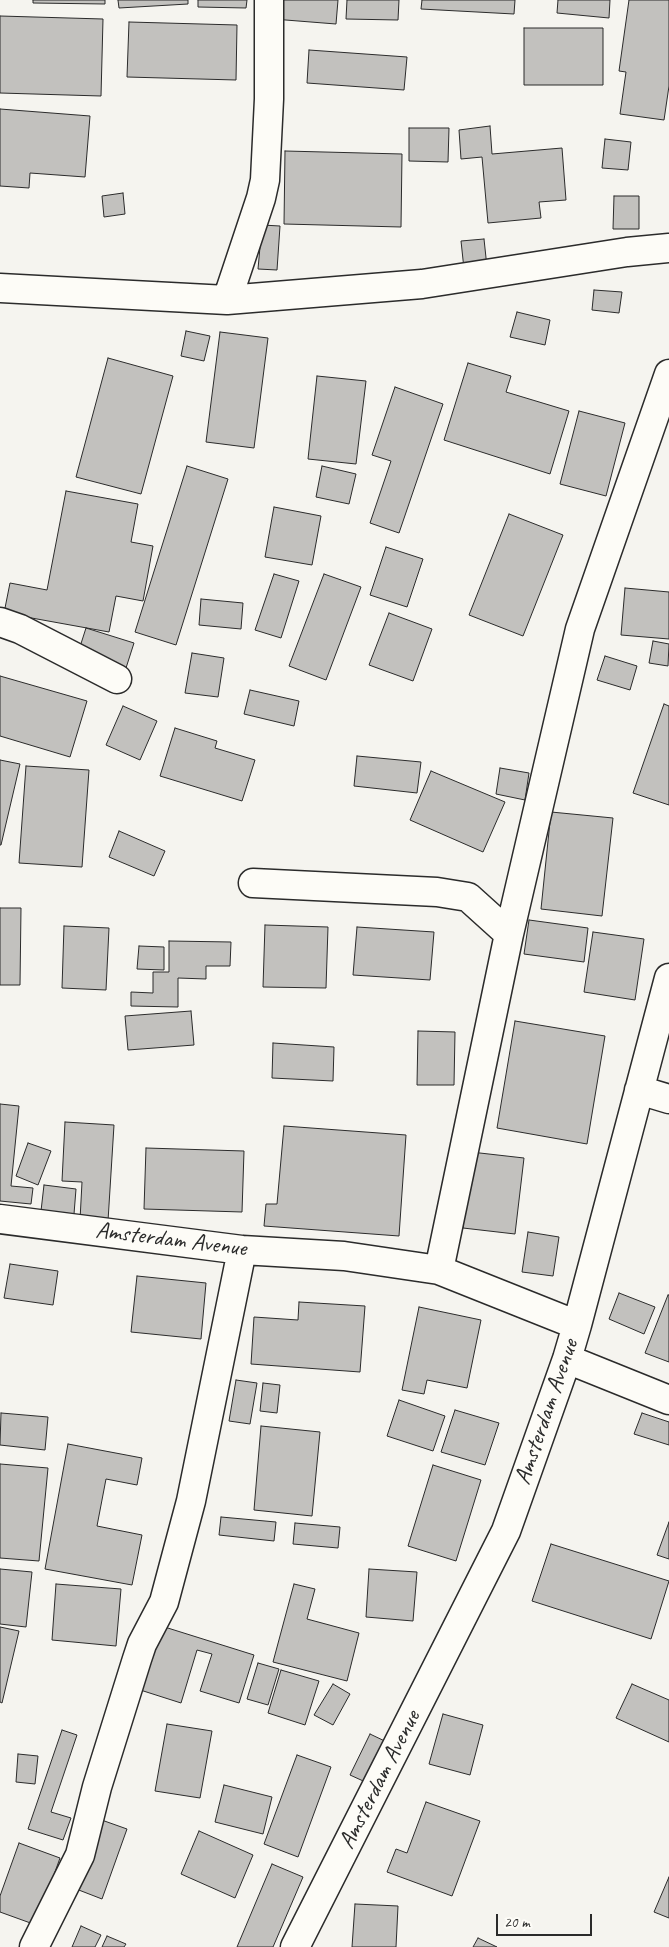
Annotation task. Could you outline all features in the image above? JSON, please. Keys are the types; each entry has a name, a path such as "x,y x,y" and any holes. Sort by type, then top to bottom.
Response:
{"street":[{"path":"227,300 261,198 265,180 269,99 269,0"},
{"path":"0,288 227,300 422,284 627,252 669,248"},
{"path":"439,1270 509,934 580,629 669,374"},
{"path":"0,622 20,629 117,679"},
{"path":"253,883 437,892 468,897 509,934"},
{"path":"577,1325 669,978"},
{"path":"639,1090 669,1099"},
{"name":"Amsterdam Avenue","path":"0,1219 242,1250 344,1256 439,1270 577,1325 567,1360 506,1531 295,1947"},
{"path":"34,1947 80,1855 97,1787 137,1659 142,1644 164,1602 190,1501 242,1250"},
{"path":"567,1360 669,1400"}],"building":[{"path":"33,0 105,0 105,4 33,3"},
{"path":"118,0 188,0 188,4 119,8"},
{"path":"198,0 247,0 246,8 198,7"},
{"path":"274,0 338,0 336,24 273,19"},
{"path":"347,0 399,0 398,20 346,19"},
{"path":"422,0 515,0 514,14 421,9"},
{"path":"558,0 610,0 609,18 557,13"},
{"path":"629,0 669,0 669,86 664,120 620,114 626,72 619,71"},
{"path":"0,16 103,19 101,96 0,93"},
{"path":"129,22 237,25 236,80 127,77"},
{"path":"524,28 603,28 603,85 524,85"},
{"path":"309,50 407,57 404,90 307,83"},
{"path":"0,109 90,116 85,177 30,173 29,188 0,186"},
{"path":"490,126 492,154 562,148 566,200 539,202 541,218 488,223 482,157 461,159 459,130"},
{"path":"409,128 449,128 448,162 409,161"},
{"path":"605,139 631,142 628,170 602,168"},
{"path":"285,151 402,154 401,227 284,224"},
{"path":"123,193 125,214 104,217 102,196"},
{"path":"614,196 639,196 639,229 613,229"},
{"path":"262,225 280,226 277,270 258,269"},
{"path":"484,239 487,267 464,269 461,241"},
{"path":"594,290 622,292 619,313 592,310"},
{"path":"517,312 550,320 545,345 510,337"},
{"path":"186,331 210,336 204,361 181,356"},
{"path":"220,332 268,338 254,448 206,442"},
{"path":"108,358 173,376 141,494 76,477"},
{"path":"468,363 511,376 506,392 569,411 550,474 444,440"},
{"path":"317,376 366,381 356,464 308,459"},
{"path":"395,387 443,404 399,533 370,523 391,461 372,455"},
{"path":"579,411 625,423 606,496 560,484"},
{"path":"187,466 228,479 176,645 135,632"},
{"path":"322,466 356,474 349,504 316,497"},
{"path":"66,491 138,504 131,542 153,546 143,601 116,596 109,632 4,613 10,583 47,590"},
{"path":"274,507 321,516 312,565 265,557"},
{"path":"509,514 563,535 523,636 469,615"},
{"path":"386,547 423,559 407,607 370,595"},
{"path":"274,574 299,581 281,638 255,630"},
{"path":"324,574 361,587 326,680 289,666"},
{"path":"625,588 669,592 669,639 621,635"},
{"path":"201,599 243,603 241,629 199,625"},
{"path":"389,613 432,629 413,681 369,665"},
{"path":"86,628 134,643 126,668 78,653"},
{"path":"653,641 669,644 668,666 649,663"},
{"path":"192,653 224,658 218,697 185,693"},
{"path":"605,656 637,666 630,690 597,680"},
{"path":"0,676 87,701 70,757 0,736"},
{"path":"250,690 299,701 294,726 244,714"},
{"path":"664,704 669,706 669,805 633,793"},
{"path":"123,706 157,721 140,760 106,745"},
{"path":"175,728 217,741 215,748 255,760 242,801 160,776"},
{"path":"357,756 421,762 417,793 354,786"},
{"path":"0,760 20,764 1,845 0,845"},
{"path":"26,766 89,770 82,867 19,863"},
{"path":"500,768 529,773 525,800 496,794"},
{"path":"431,771 505,802 483,852 410,820"},
{"path":"551,812 613,818 602,916 541,909"},
{"path":"119,831 165,851 154,876 109,857"},
{"path":"0,908 21,908 20,985 0,985"},
{"path":"529,920 588,928 584,962 524,954"},
{"path":"265,925 328,927 326,988 263,987"},
{"path":"64,926 109,928 106,990 62,988"},
{"path":"357,927 434,932 430,980 353,975"},
{"path":"593,932 644,939 635,1000 584,992"},
{"path":"169,941 231,942 230,966 206,966 206,979 178,978 178,1007 131,1006 131,992 153,993 153,972 169,972"},
{"path":"139,946 164,947 164,970 137,969"},
{"path":"191,1011 194,1045 128,1050 125,1016"},
{"path":"515,1021 605,1036 587,1144 497,1128"},
{"path":"418,1031 455,1032 454,1085 417,1085"},
{"path":"273,1043 334,1047 333,1081 272,1078"},
{"path":"0,1104 19,1106 11,1186 33,1188 31,1204 0,1201"},
{"path":"65,1122 114,1125 108,1221 80,1220 82,1182 62,1181"},
{"path":"284,1126 406,1135 399,1236 264,1226 266,1204 277,1204"},
{"path":"28,1143 51,1151 38,1185 16,1176"},
{"path":"146,1148 244,1151 242,1212 144,1209"},
{"path":"471,1152 524,1158 515,1234 463,1228"},
{"path":"44,1185 76,1189 74,1214 41,1211"},
{"path":"528,1232 559,1237 553,1276 522,1272"},
{"path":"10,1264 58,1271 53,1305 4,1298"},
{"path":"137,1276 206,1283 201,1339 131,1332"},
{"path":"619,1293 655,1307 644,1334 609,1319"},
{"path":"669,1295 669,1362 645,1353"},
{"path":"299,1302 365,1306 360,1372 251,1364 254,1317 298,1320"},
{"path":"419,1307 481,1320 467,1388 427,1380 424,1394 402,1390"},
{"path":"236,1380 257,1383 250,1424 229,1421"},
{"path":"263,1383 280,1385 277,1413 260,1411"},
{"path":"399,1400 445,1416 433,1451 387,1436"},
{"path":"455,1410 499,1423 485,1465 441,1452"},
{"path":"1,1413 48,1417 45,1450 0,1445"},
{"path":"642,1413 669,1422 669,1445 634,1434"},
{"path":"261,1426 320,1432 312,1516 254,1510"},
{"path":"68,1444 142,1458 137,1485 106,1479 97,1526 142,1535 132,1585 45,1569"},
{"path":"0,1464 48,1468 39,1561 0,1558"},
{"path":"433,1465 481,1480 456,1561 408,1546"},
{"path":"221,1517 276,1522 274,1541 219,1535"},
{"path":"669,1522 669,1559 657,1555"},
{"path":"295,1523 340,1527 338,1548 293,1544"},
{"path":"551,1544 669,1581 651,1639 532,1601"},
{"path":"0,1569 32,1572 26,1627 0,1624"},
{"path":"369,1569 417,1572 413,1621 366,1617"},
{"path":"56,1584 121,1589 116,1646 52,1640"},
{"path":"294,1584 315,1589 307,1619 359,1633 347,1681 273,1662"},
{"path":"155,1624 254,1655 239,1703 200,1691 212,1654 197,1650 181,1703 134,1688"},
{"path":"0,1627 19,1631 2,1703 0,1702"},
{"path":"258,1663 279,1669 268,1705 247,1699"},
{"path":"281,1670 319,1681 305,1725 268,1713"},
{"path":"333,1684 350,1694 333,1725 314,1715"},
{"path":"632,1684 669,1700 669,1742 616,1718"},
{"path":"443,1714 483,1725 470,1775 429,1764"},
{"path":"167,1724 212,1731 200,1798 155,1791"},
{"path":"62,1730 77,1735 51,1812 71,1818 63,1840 28,1829"},
{"path":"370,1734 391,1744 372,1785 350,1775"},
{"path":"18,1754 38,1756 35,1784 16,1782"},
{"path":"297,1755 331,1767 298,1857 264,1844"},
{"path":"224,1785 272,1797 263,1834 215,1822"},
{"path":"426,1802 480,1821 452,1896 387,1872 396,1849 407,1853"},
{"path":"96,1818 127,1829 102,1899 71,1887"},
{"path":"199,1831 253,1855 235,1898 181,1874"},
{"path":"19,1843 60,1858 36,1925 0,1912 0,1896"},
{"path":"272,1864 303,1877 273,1947 237,1947"},
{"path":"669,1877 669,1918 654,1912"},
{"path":"355,1904 398,1906 396,1947 352,1947"},
{"path":"81,1926 101,1935 95,1947 72,1947"},
{"path":"107,1936 126,1944 124,1947 102,1947"},
{"path":"478,1938 497,1947 473,1947"}]}
